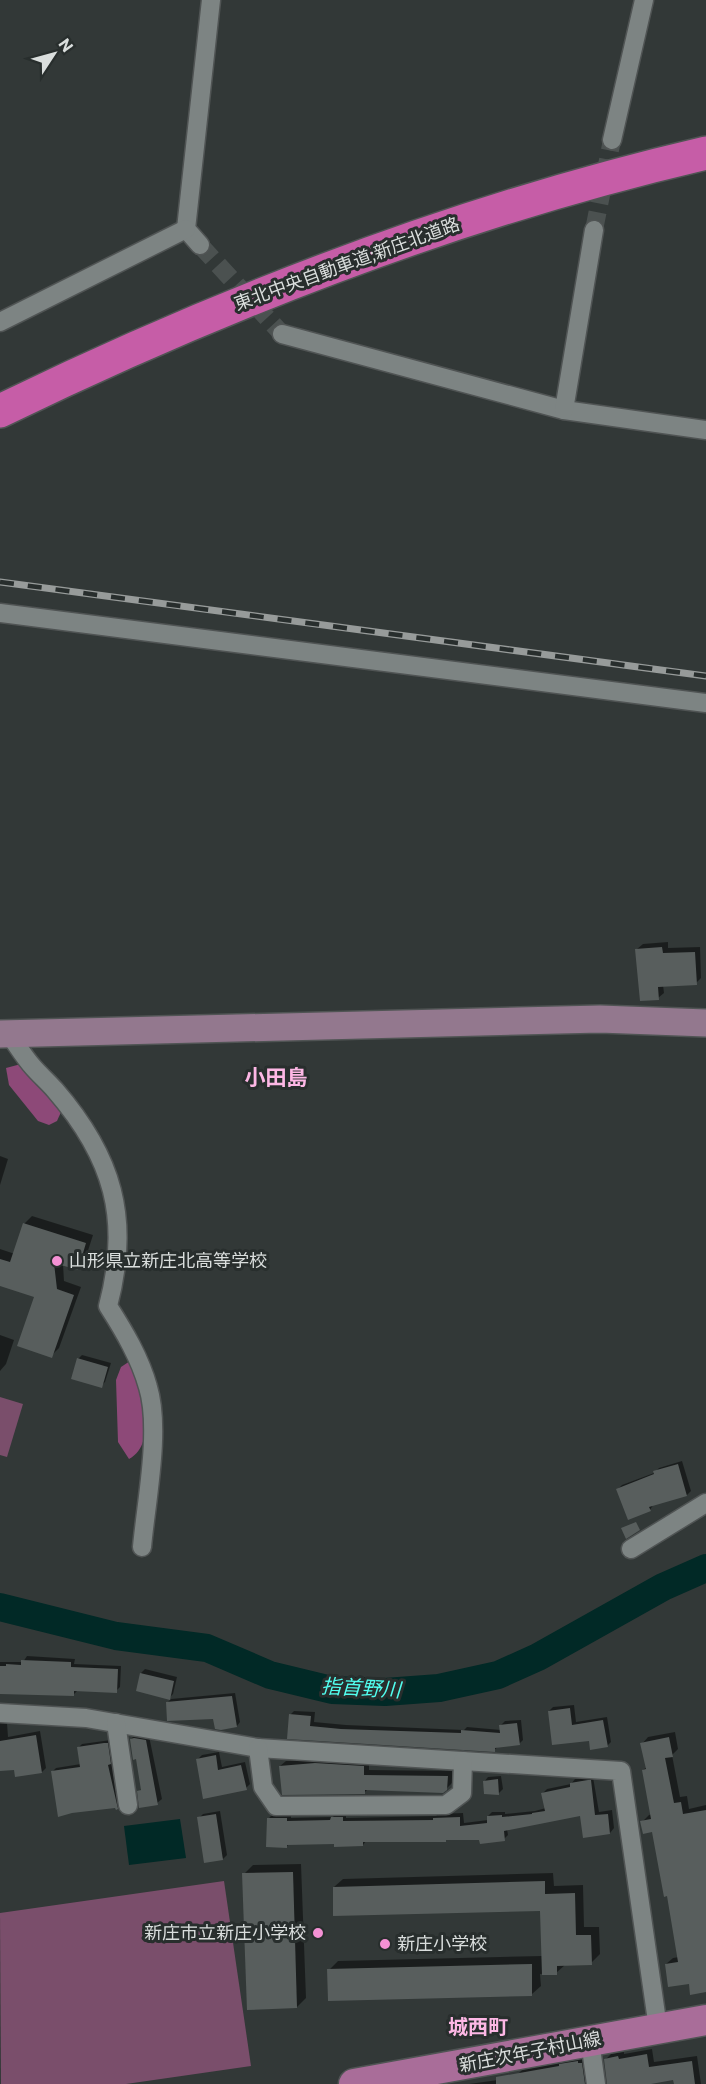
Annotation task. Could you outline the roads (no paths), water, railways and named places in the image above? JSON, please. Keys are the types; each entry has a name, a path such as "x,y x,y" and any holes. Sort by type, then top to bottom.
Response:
{"highway":[{"name":"東北中央自動車道;新庄北道路","path":"0,411 103,361 278,287 395,243 640,168 706,153"}],"main road":[{"name":"新庄次年子村山線","path":"354,2084 706,2020"}],"street":[{"path":"200,245 186,229 211,0"},
{"path":"612,140 644,0"},
{"path":"0,322 186,229"},
{"path":"564,410 594,230"},
{"path":"282,334 564,410 706,430"},
{"path":"0,613 706,704"},
{"path":"4,1034 600,1019 706,1023"},
{"path":"4,1034 56,1090 84,1128 107,1170 116,1206 119,1245 116,1276 108,1306 137,1358 149,1388 153,1415 153,1446 142,1547"},
{"path":"631,1549 706,1503"},
{"path":"0,1713 86,1718 258,1748 621,1771 658,2028"},
{"path":"116,1723 128,1805"},
{"path":"258,1748 263,1787 276,1806 446,1805 462,1793 464,1761"},
{"path":"590,2041 596,2084"}],"water":[{"path":"180,1819 186,1858 129,1865 124,1826"}],"waterway":[{"name":"指首野川","path":"0,1607 116,1636 207,1648 270,1675 332,1690 385,1692 439,1688 498,1675 538,1657 663,1587 706,1568"}],"tunnel":[{"path":"594,230 612,140"},
{"path":"200,245 282,334"}],"railway":[{"path":"0,582 706,676"}],"place":[{"name":"山形県立新庄北高等学校","path":"57,1261"},
{"name":"新庄市立新庄小学校","path":"318,1933"},
{"name":"新庄小学校","path":"385,1944"}],"district":[{"name":"小田島","path":"276,1078"},
{"name":"城西町","path":"478,2027"}]}
